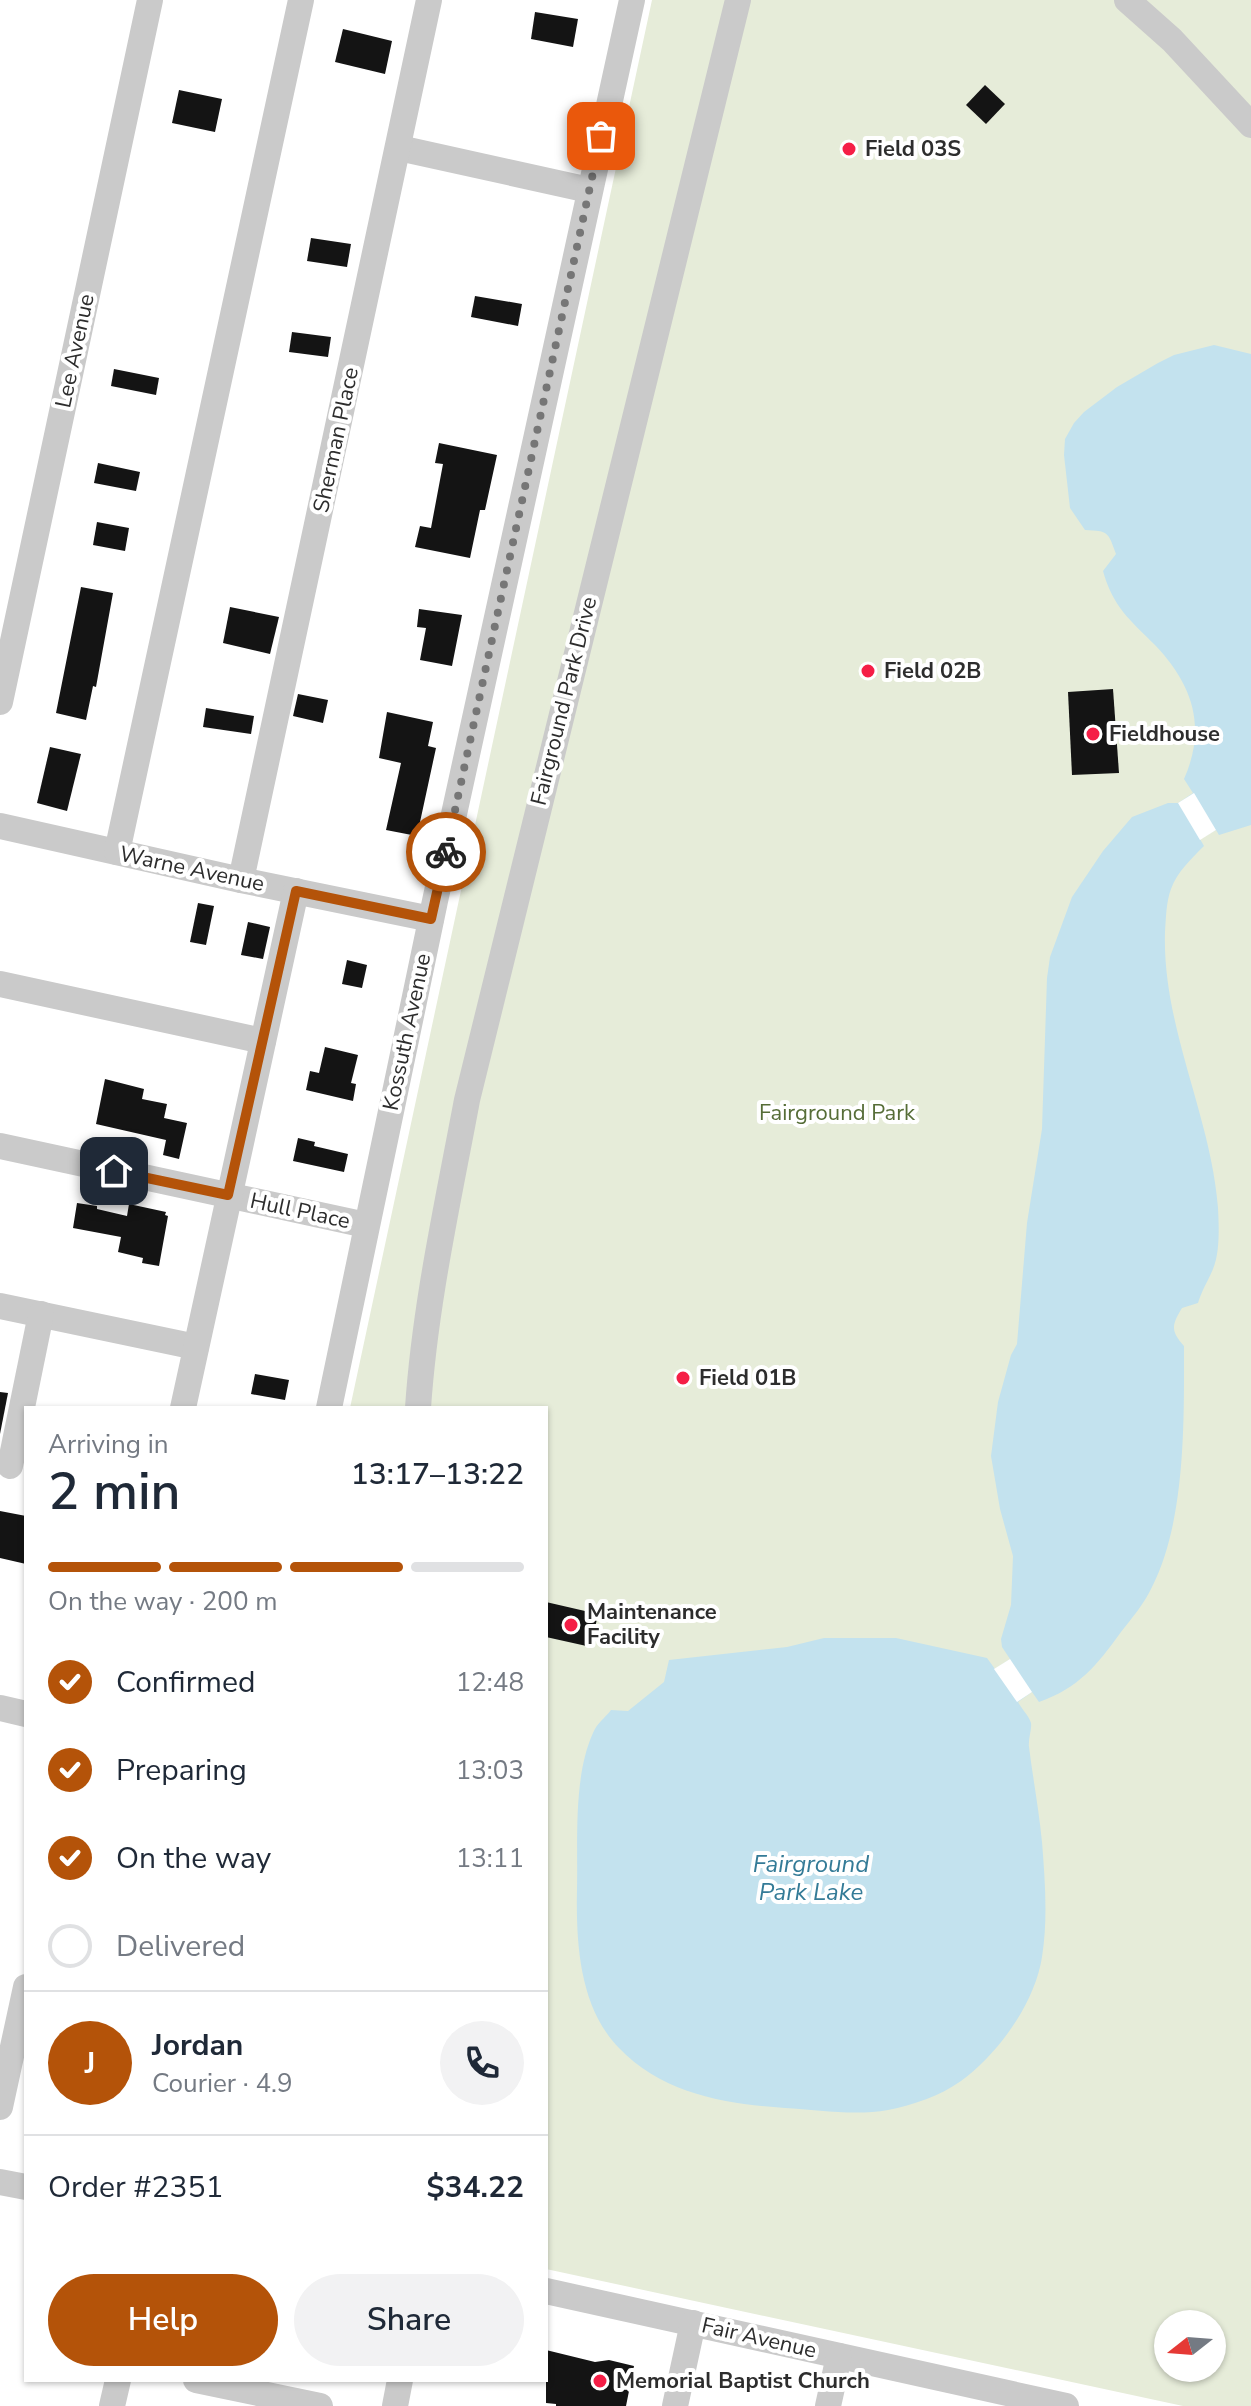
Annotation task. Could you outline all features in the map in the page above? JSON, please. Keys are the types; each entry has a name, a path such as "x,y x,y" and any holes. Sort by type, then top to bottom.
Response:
{"street":[{"name":"Lee Avenue","path":"0,702 150,0"},
{"path":"117,852 301,0"},
{"name":"Sherman Place","path":"241,880 429,0"},
{"name":"Kossuth Avenue","path":"329,1406 431,919 632,0"},
{"name":"Fairground Park Drive","path":"418,1406 439,1246 467,1100 738,0"},
{"path":"1127,0 1172,40 1251,125"},
{"path":"399,148 589,190"},
{"name":"Warne Avenue","path":"0,826 431,919"},
{"path":"183,1406 296,891"},
{"path":"0,984 263,1041"},
{"name":"Hull Place","path":"0,1146 366,1225"},
{"path":"0,1306 196,1347"},
{"path":"7,1468 41,1314"},
{"path":"0,1708 24,1714"},
{"path":"0,2107 24,1996"},
{"path":"0,2182 24,2187"},
{"name":"Fair Avenue","path":"548,2291 839,2356 986,2398 1066,2406"},
{"path":"675,2406 693,2323"},
{"path":"828,2406 839,2356"},
{"path":"112,2406 118,2382"},
{"path":"202,2382 261,2400 320,2406"},
{"path":"395,2406 400,2382"}],"green space":[{"name":"Fairground Park","path":"652,0 1251,0 1251,2406 1183,2406 548,2269 548,1406 350,1406"}],"water":[{"name":"Fairground Park Lake","path":"1214,345 1251,354 1251,825 1219,835 1216,830 1200,839 1204,846 1177,877 1167,905 1166,967 1171,1002 1214,1173 1219,1231 1215,1262 1198,1303 1182,1308 1174,1324 1175,1332 1184,1346 1183,1437 1177,1501 1163,1560 1142,1605 1086,1674 1065,1690 1039,1702 1032,1692 1018,1702 1031,1723 1029,1747 1044,1871 1044,1943 1032,1992 1013,2026 988,2057 961,2081 944,2091 907,2105 876,2112 763,2106 696,2094 636,2064 606,2032 588,1994 579,1952 577,1909 579,1789 587,1750 595,1729 611,1710 628,1711 664,1682 669,1660 787,1647 824,1638 896,1638 987,1658 995,1669 1010,1659 1001,1639 1011,1605 1013,1556 1000,1509 991,1456 998,1402 1017,1344 1027,1223 1042,1129 1050,957 1072,897 1103,851 1132,817 1168,803 1178,803 1193,793 1184,779 1195,742 1195,724 1187,691 1168,660 1123,612 1112,594 1103,571 1116,554 1109,537 1103,532 1085,530 1070,508 1065,439 1084,412 1117,387 1174,355"}],"pier":[{"path":"1194,793 1216,830 1200,840 1178,803"},
{"path":"1010,1659 1032,1692 1017,1702 994,1669"}],"building":[{"path":"535,12 578,19 573,47 531,39"},
{"path":"343,29 392,41 385,74 335,62"},
{"path":"985,85 1005,104 986,124 966,105"},
{"path":"179,90 222,99 215,132 172,123"},
{"path":"311,238 351,244 347,267 307,261"},
{"path":"475,296 522,304 518,326 471,317"},
{"path":"292,332 331,337 328,357 289,352"},
{"path":"114,369 159,378 156,395 111,386"},
{"path":"439,443 497,455 485,510 480,510 470,558 415,547 420,526 431,528 443,464 435,463"},
{"path":"98,463 140,472 136,491 94,483"},
{"path":"97,522 129,528 125,551 93,545"},
{"path":"81,587 113,593 96,687 93,686 86,720 56,713"},
{"path":"230,607 279,617 270,654 223,643"},
{"path":"419,609 462,615 452,666 420,660 426,628 417,627"},
{"name":"Fieldhouse","path":"1113,689 1119,773 1072,775 1068,692"},
{"path":"298,694 328,700 323,723 293,716"},
{"path":"206,708 254,716 251,734 203,727"},
{"path":"387,712 433,722 428,746 436,748 417,836 386,830 401,763 379,758"},
{"path":"50,747 81,754 67,811 37,803"},
{"path":"198,903 214,906 206,945 190,942"},
{"path":"248,922 270,927 263,959 241,955"},
{"path":"347,960 367,965 362,988 342,984"},
{"path":"325,1047 358,1055 351,1083 356,1084 353,1101 306,1090 310,1071 319,1073"},
{"path":"105,1079 144,1089 142,1099 167,1104 164,1118 187,1123 179,1159 163,1155 166,1140 96,1124"},
{"path":"298,1138 315,1142 314,1146 348,1154 344,1172 293,1161"},
{"path":"77,1203 127,1216 129,1204 166,1212 168,1216 159,1266 142,1263 143,1258 118,1252 121,1237 73,1228"},
{"path":"255,1374 289,1380 285,1400 251,1394"},
{"path":"0,1392 8,1393 0,1434"},
{"path":"0,1511 24,1516 24,1564 0,1558"},
{"name":"Maintenance Facility","path":"548,1602 598,1614 591,1647 548,1637"},
{"name":"Memorial Baptist Church","path":"548,2350 595,2362 609,2360 634,2366 626,2406 556,2406 546,2403"}],"way so far":[{"path":"446,852 601,136"}],"place":[{"name":"Field 03S","path":"849,149"},
{"name":"Field 02B","path":"868,671"},
{"name":"Fieldhouse","path":"1093,734"},
{"name":"Field 01B","path":"683,1378"},
{"name":"Maintenance Facility","path":"571,1625"},
{"name":"Memorial Baptist Church","path":"600,2381"}],"route":[{"path":"114,1171 228,1195 296,891 431,919 446,852"}]}
